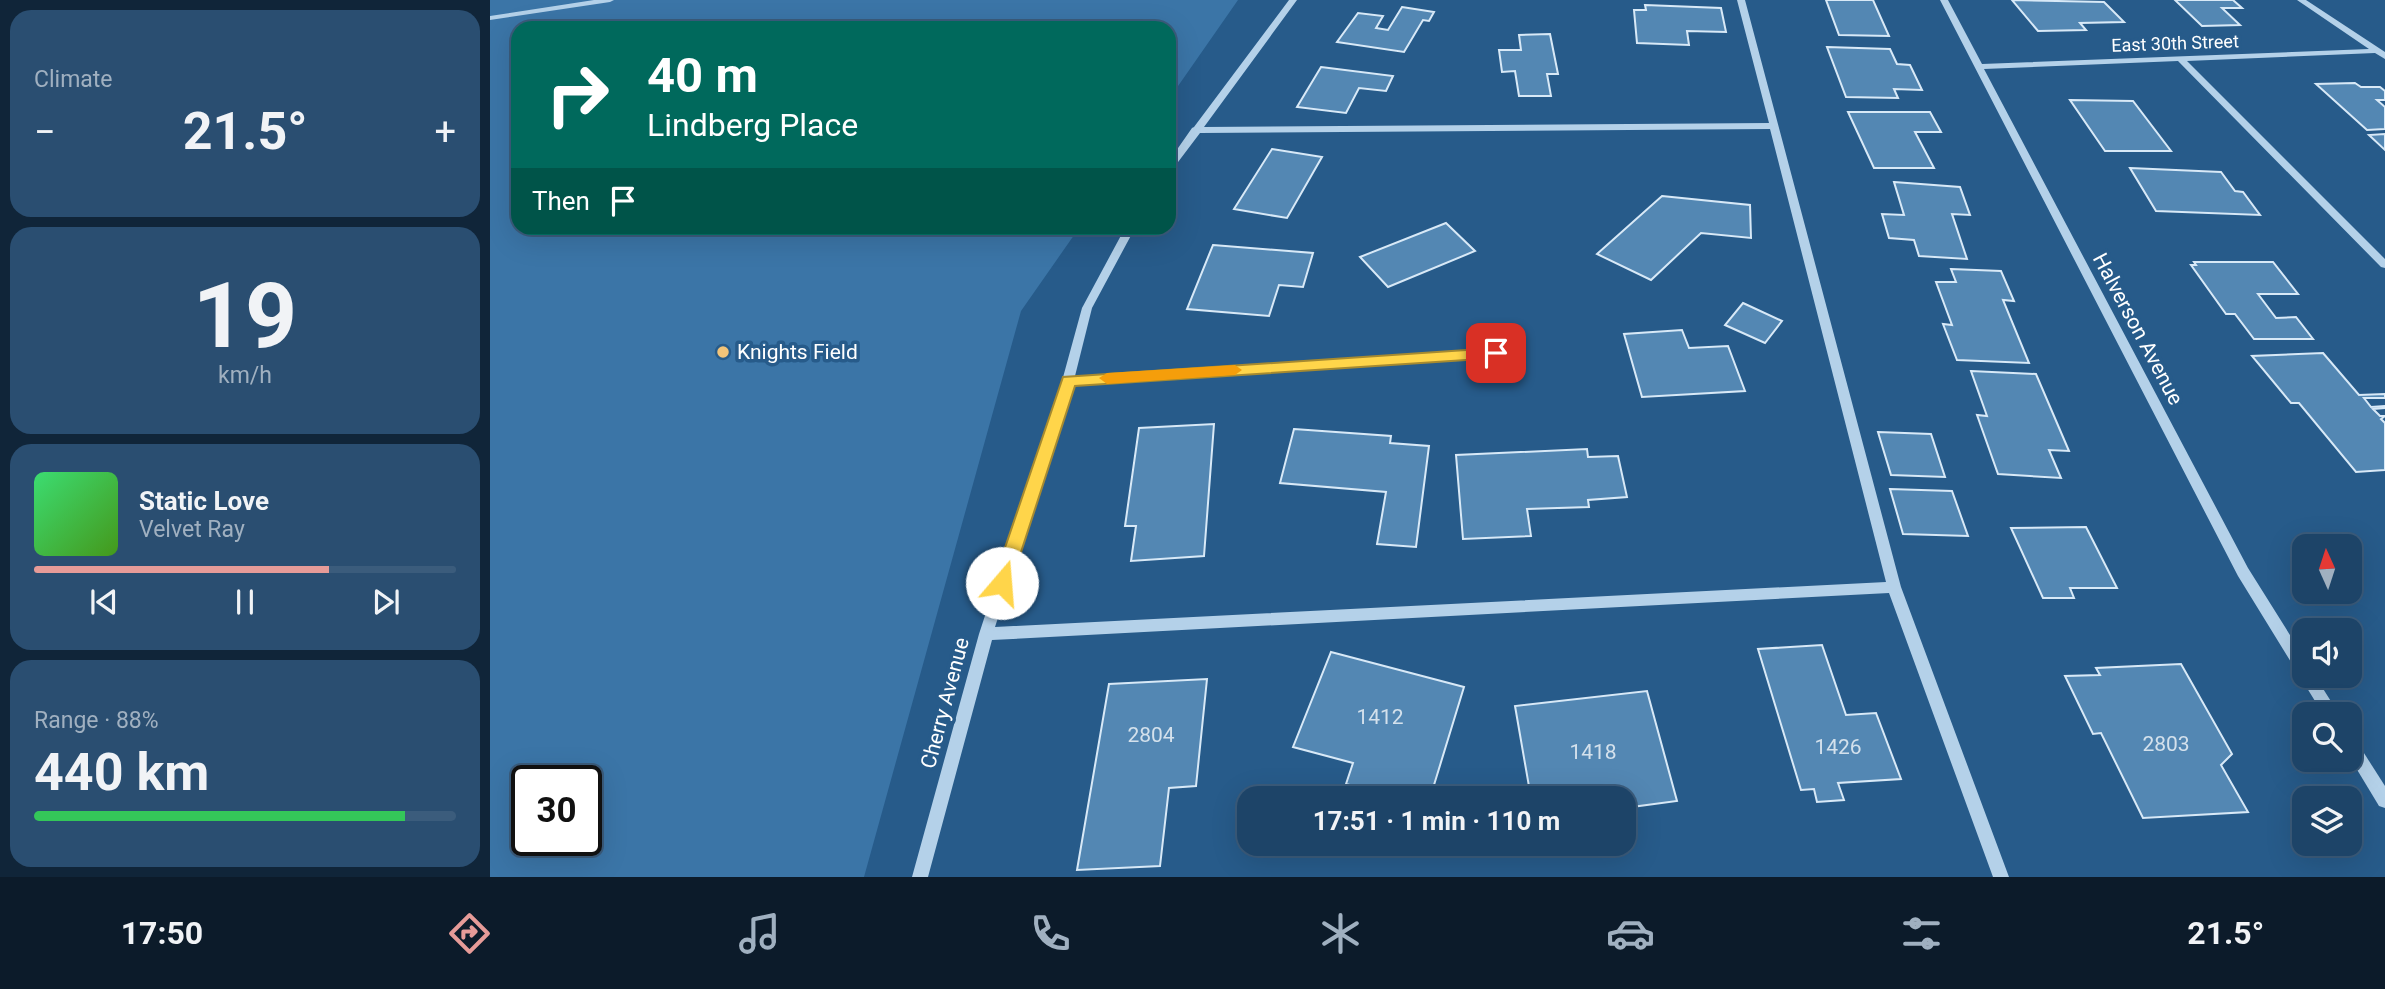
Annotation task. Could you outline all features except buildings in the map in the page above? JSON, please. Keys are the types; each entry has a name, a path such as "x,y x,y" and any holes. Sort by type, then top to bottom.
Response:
{"street":[{"path":"490,18 610,0"},
{"path":"1176,158 1293,0"},
{"path":"1741,0 1894,587 2001,877"},
{"name":"Halverson Avenue","path":"1944,0 2242,572 2292,652"},
{"path":"2301,0 2385,56"},
{"name":"East 30th Street","path":"1978,67 2375,51"},
{"path":"2179,58 2385,265"},
{"path":"1195,130 1773,126"},
{"name":"Cherry Avenue","path":"920,877 986,634 1069,381 1087,308 1126,235"},
{"path":"1069,381 1496,353"},
{"path":"986,634 1894,587"},
{"path":"2362,763 2385,800"}],"shaded area":[{"path":"490,0 1238,0 1176,89 1176,21 511,21 511,235 1074,235 1021,311 864,877 490,877"}],"slow traffic":[{"path":"1107,378 1235,370"}],"place":[{"name":"Knights Field","path":"723,352"}],"route":[{"path":"1002,583 1069,381 1496,353"}]}
